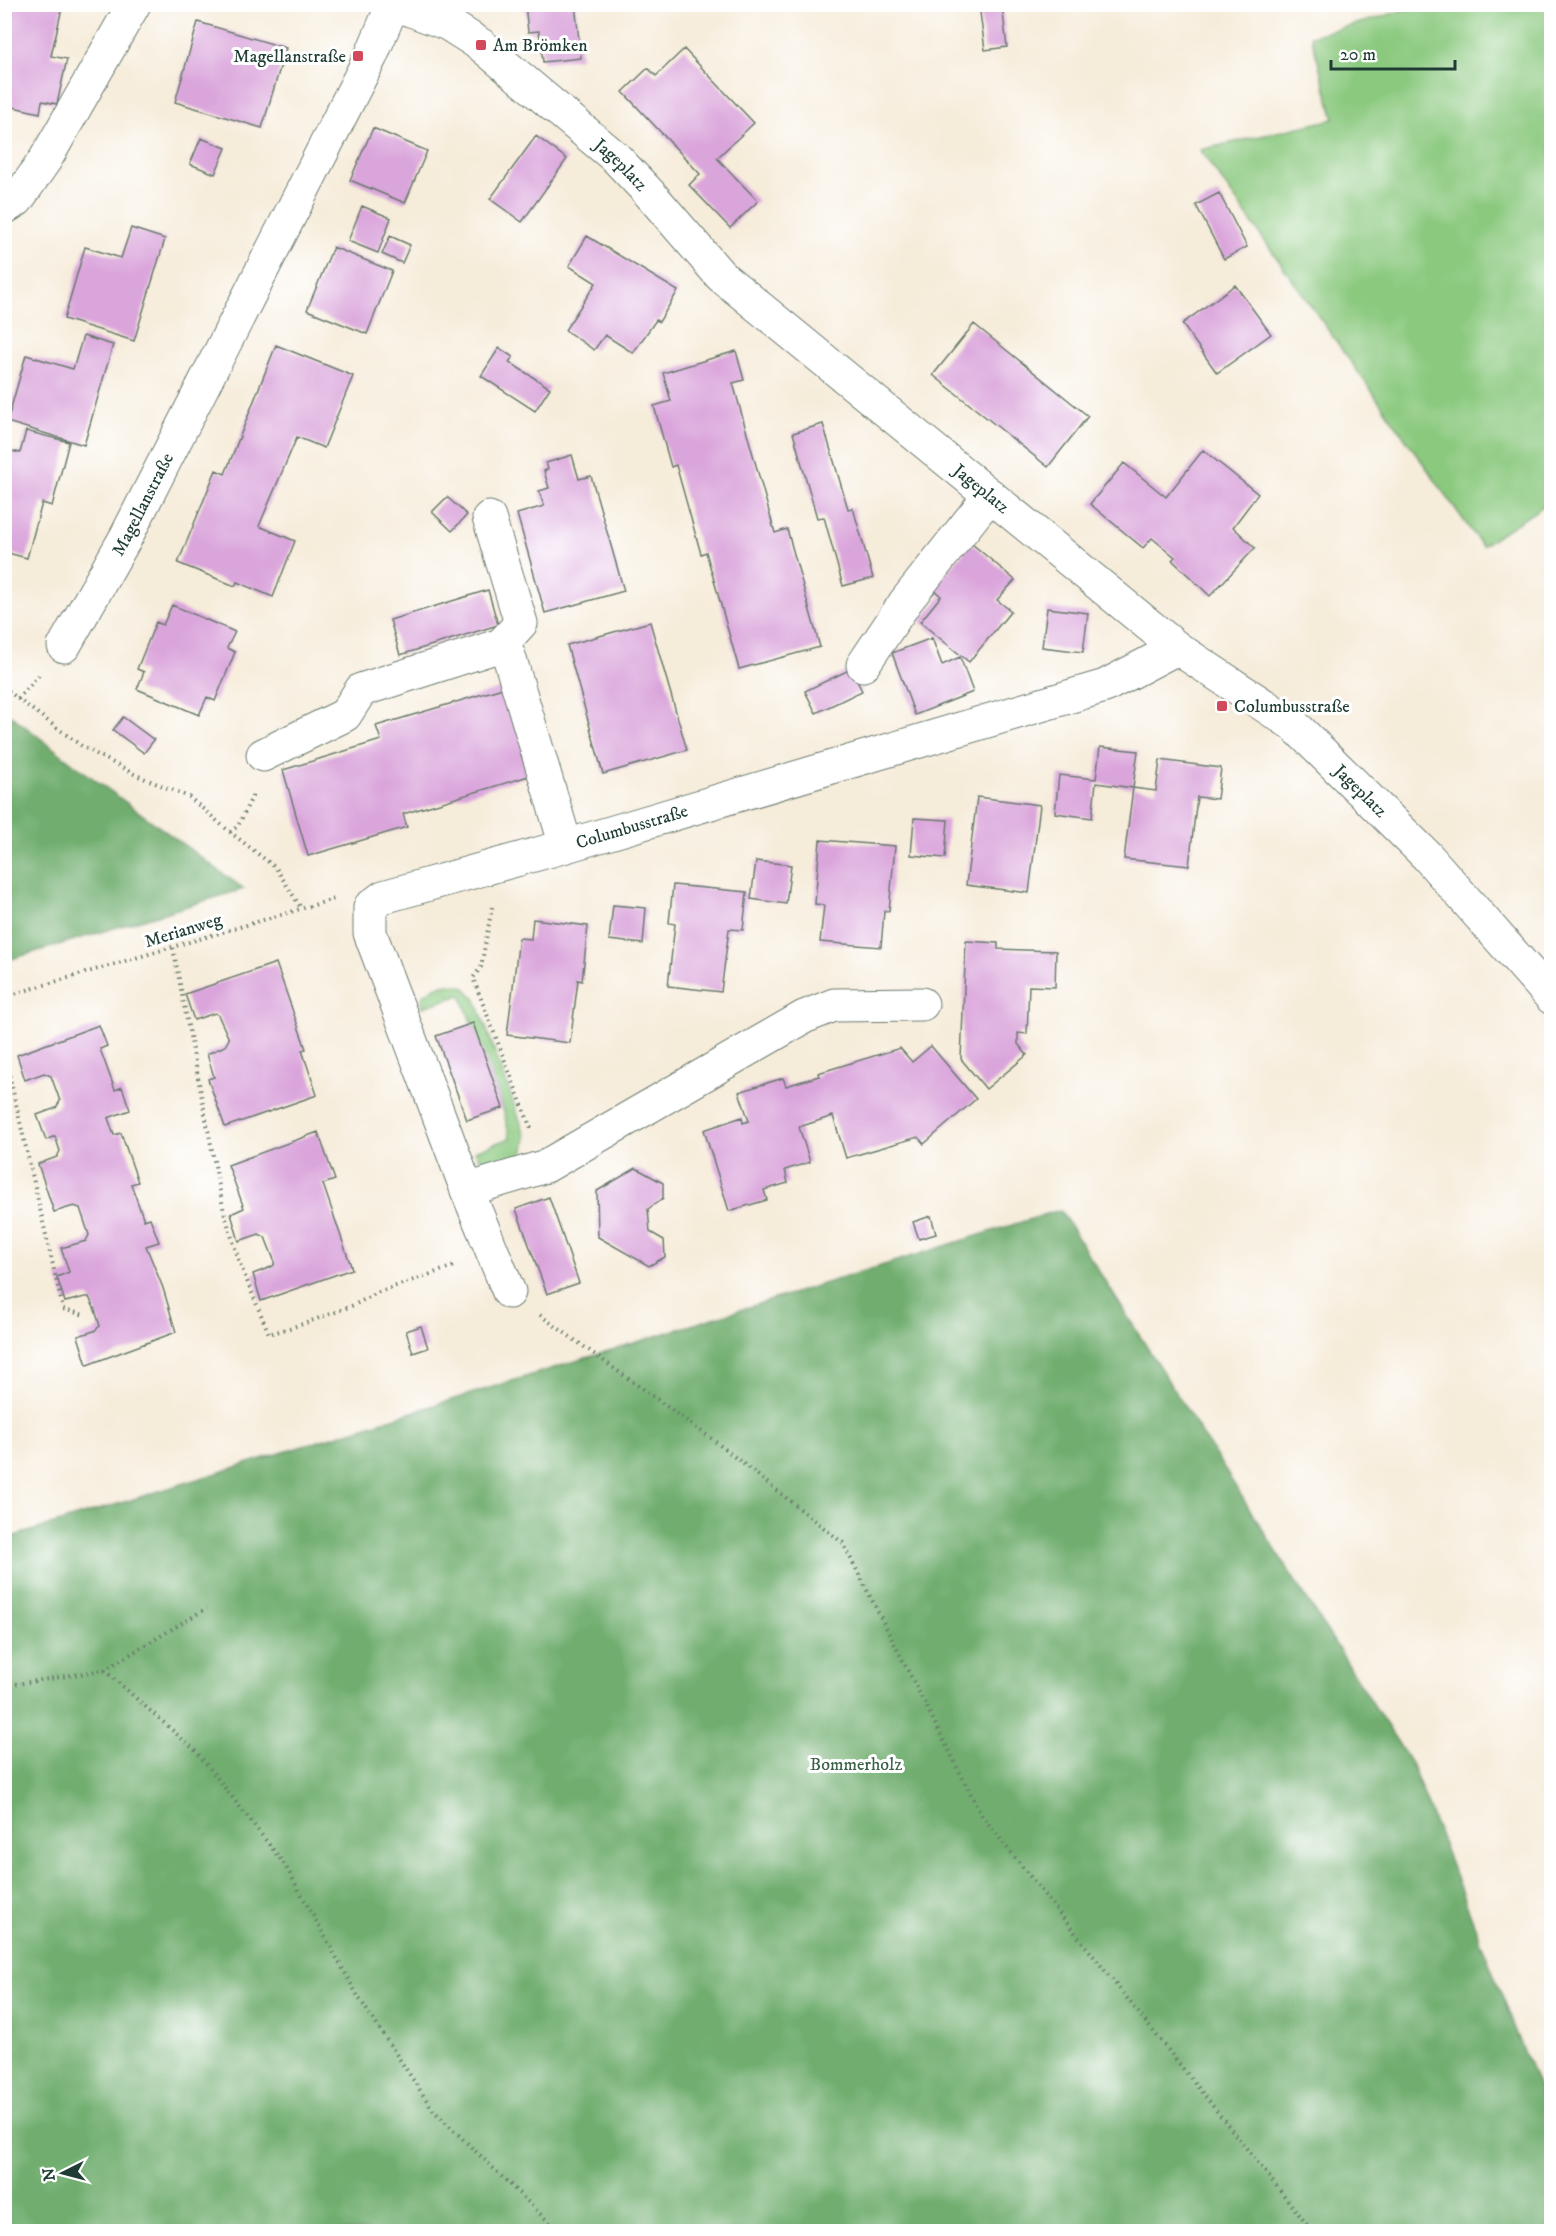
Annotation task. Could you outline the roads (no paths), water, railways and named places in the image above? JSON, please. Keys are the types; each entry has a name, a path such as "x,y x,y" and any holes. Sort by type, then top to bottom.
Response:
{"street":[{"path":"4,208 17,200 45,160 134,4"},
{"name":"Jageplatz","path":"394,4 454,14 481,45 616,158 721,276 1177,648 1294,725 1427,855 1551,998"},
{"name":"Magellanstraße","path":"64,646 132,526 371,57 394,4"},
{"path":"863,665 906,601 990,495"},
{"path":"263,755 345,715 361,690 501,645 521,623 489,518"},
{"path":"501,645 509,656 566,846"},
{"name":"Columbusstraße","path":"467,1190 370,933 370,907 382,897 566,846 1105,686 1177,648"},
{"path":"508,1292 467,1190 546,1166 804,1017 834,1005 922,1004"}],"place":[{"name":"Am Brömken","path":"481,45"},
{"name":"Magellanstraße","path":"358,56"},
{"name":"Columbusstraße","path":"1222,706"}],"park label":[{"name":"Bommerholz","path":"856,1764"}]}
